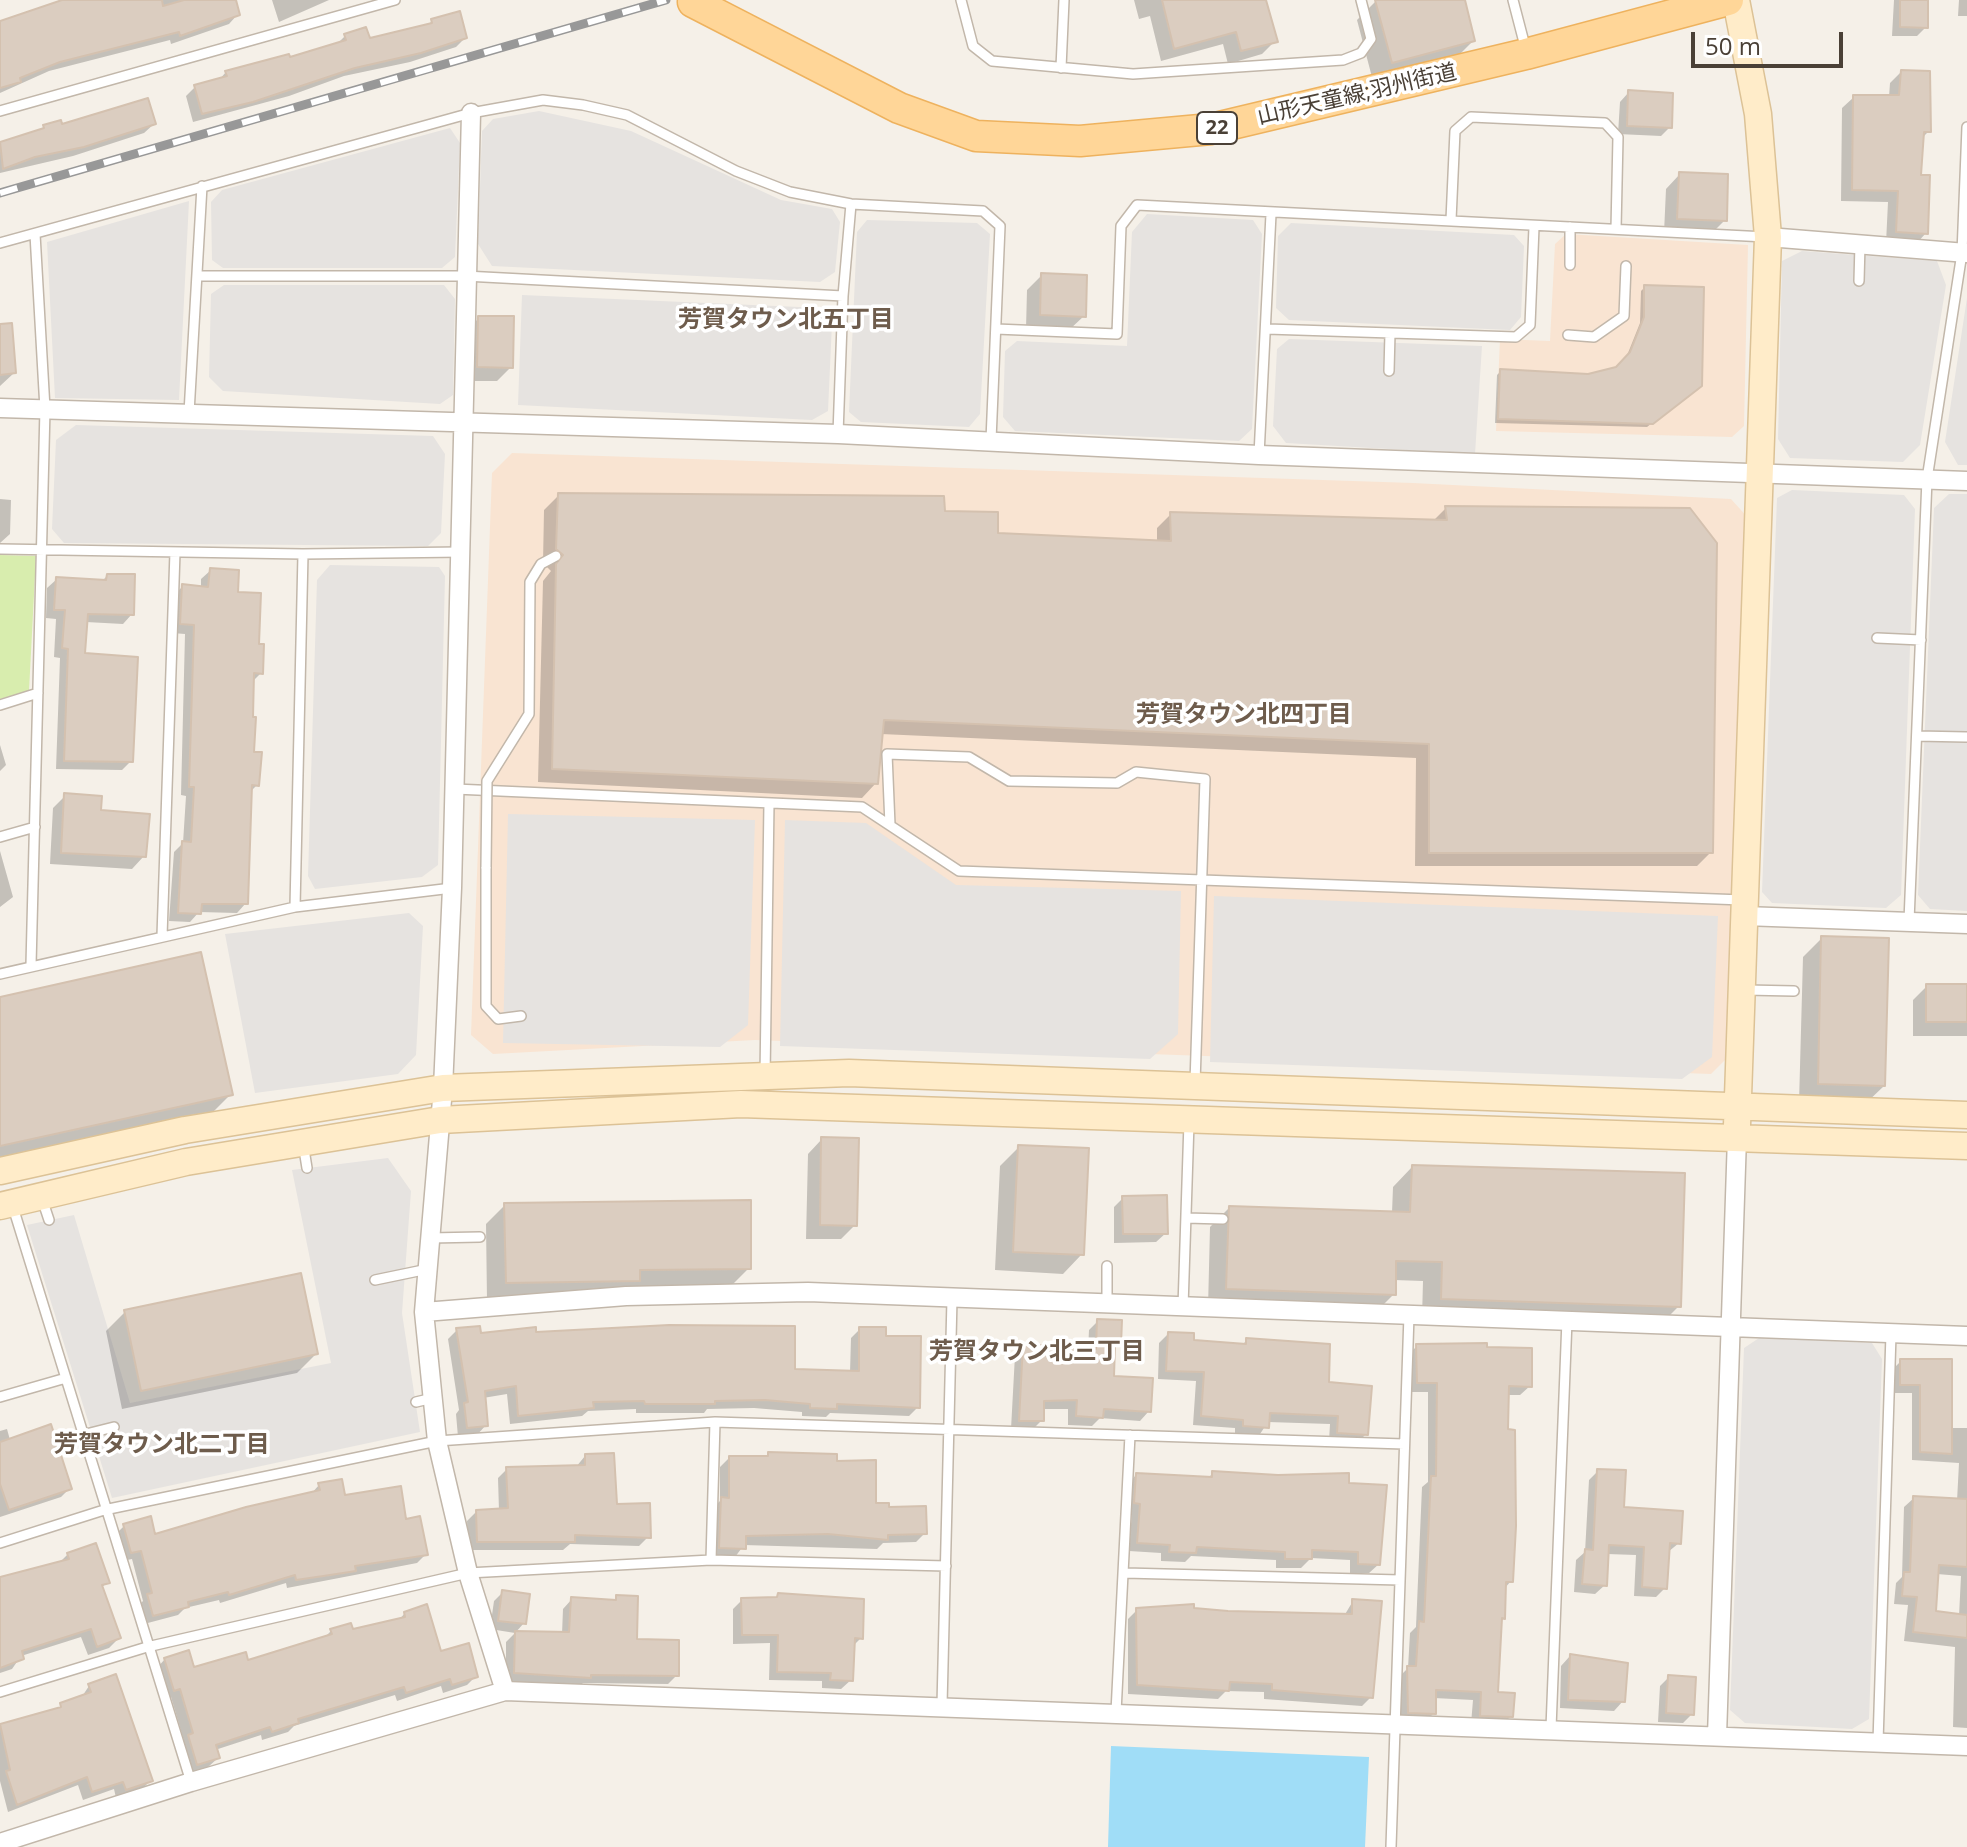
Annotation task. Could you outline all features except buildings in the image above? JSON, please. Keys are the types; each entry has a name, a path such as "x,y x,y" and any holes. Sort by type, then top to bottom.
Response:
{"main road":[{"name":"山形天童線;羽州街道","path":"706,9 899,108 976,136 1080,141 1211,129 1526,54 1728,0"}],"street":[{"path":"1717,1736 1768,237 1758,114 1736,0"},
{"path":"471,113 452,888 443,1088 424,1312 424,1400 437,1441 468,1573 505,1691"},
{"path":"1768,237 1965,253"},
{"path":"0,408 838,434 1259,455 1967,481"},
{"path":"1744,908 1967,924"},
{"path":"0,1171 185,1130 443,1088 849,1073 1738,1109 1967,1115"},
{"path":"6,1204 45,1208 186,1162 305,1155 440,1120 741,1104 1967,1146"},
{"path":"424,1312 626,1296 808,1292 1967,1336"},
{"path":"0,1843 191,1782 505,1691 942,1705 1967,1746"}],"lane":[{"path":"0,111 395,0"},
{"path":"961,0 973,46 992,61 1133,74 1343,60 1361,53 1371,39 1361,0"},
{"path":"1061,68 1064,0"},
{"path":"1513,0 1526,54"},
{"path":"0,243 471,113 543,100 613,112 627,115 736,171 776,187 851,204 983,211 1000,226 991,440"},
{"path":"1451,220 1455,131 1471,117 1605,123 1618,137 1616,229"},
{"path":"1909,921 1927,479 1965,253 1967,127"},
{"path":"189,413 202,186"},
{"path":"838,434 843,296 851,204"},
{"path":"996,329 1117,334 1121,226 1137,205 1768,237"},
{"path":"1259,455 1271,214"},
{"path":"1267,329 1516,337 1530,325 1534,227"},
{"path":"1570,227 1570,265"},
{"path":"31,965 45,409 35,234"},
{"path":"1859,281 1860,244"},
{"path":"1568,335 1594,337 1609,330 1624,316 1626,266"},
{"path":"198,276 465,276 843,296"},
{"path":"1389,371 1390,333"},
{"path":"0,549 303,554 462,552"},
{"path":"162,936 175,552"},
{"path":"295,907 303,554"},
{"path":"521,1016 498,1019 486,1006 487,781 529,714 530,582 541,564 556,556"},
{"path":"1877,638 1921,640"},
{"path":"0,705 38,693"},
{"path":"1917,736 1966,737"},
{"path":"890,825 887,754 969,757 1009,781 1117,783 1136,772 1205,779 1194,1087"},
{"path":"455,789 862,807 959,871 1744,908"},
{"path":"765,1076 769,803"},
{"path":"0,837 35,827"},
{"path":"0,974 295,907 452,888"},
{"path":"1742,990 1794,991"},
{"path":"1183,1307 1189,1117"},
{"path":"6,1204 66,1378 104,1510 191,1782"},
{"path":"1186,1218 1223,1219"},
{"path":"430,1238 480,1237"},
{"path":"1107,1266 1107,1304"},
{"path":"375,1280 428,1269"},
{"path":"942,1705 952,1299"},
{"path":"1391,1847 1409,1314"},
{"path":"1551,1728 1567,1319"},
{"path":"1878,1742 1891,1334"},
{"path":"0,1397 66,1378"},
{"path":"711,1560 715,1422"},
{"path":"0,1543 104,1510 437,1441 715,1422 1404,1444"},
{"path":"82,1435 114,1427"},
{"path":"1116,1712 1130,1435"},
{"path":"0,1692 147,1647 468,1573 711,1560 946,1566"},
{"path":"1125,1573 1400,1580"}],"shaded area":[{"path":"539,111 631,131 781,200 832,209 840,222 835,272 820,282 492,266 478,244 482,131 493,119"},
{"path":"450,128 460,143 455,257 442,268 223,268 212,260 211,202 222,190"},
{"path":"189,201 179,400 55,398 47,242"},
{"path":"1147,214 1253,220 1262,234 1252,429 1239,441 1015,431 1003,417 1005,351 1017,341 1127,346 1132,232"},
{"path":"867,220 977,223 990,234 980,414 969,427 861,422 849,412 857,232"},
{"path":"1291,223 1514,235 1524,246 1521,317 1510,330 1289,320 1276,308 1278,236"},
{"path":"1566,234 1748,245 1744,426 1732,437 1496,431 1500,339 1550,341 1555,244"},
{"path":"1802,251 1937,261 1946,285 1920,445 1903,462 1790,458 1778,439 1782,261"},
{"path":"224,285 444,285 455,299 453,395 440,404 223,391 209,377 211,294"},
{"path":"522,295 822,308 832,323 828,411 812,420 518,405"},
{"path":"1967,298 1967,465 1958,465 1945,442"},
{"path":"1289,339 1482,346 1475,454 1286,443 1273,426 1277,349"},
{"path":"76,425 433,436 445,454 441,533 428,546 64,543 52,529 56,440"},
{"path":"512,453 1413,483 1731,499 1750,520 1730,1055 1711,1074 755,1040 493,1054 471,1035 492,473"},
{"path":"1792,490 1904,495 1915,509 1901,895 1886,908 1772,903 1762,892 1777,498"},
{"path":"1949,494 1967,494 1967,911 1930,909 1918,895 1934,508"},
{"path":"330,565 439,567 445,576 438,865 422,877 315,889 308,876 317,580"},
{"path":"508,814 755,820 748,1025 720,1047 503,1043"},
{"path":"785,820 866,823 956,885 1181,891 1178,1034 1150,1059 780,1046"},
{"path":"1214,896 1718,916 1712,1057 1682,1079 1210,1062"},
{"path":"409,913 423,926 416,1055 398,1074 255,1093 225,934"},
{"path":"388,1158 411,1191 402,1313 420,1432 112,1498 27,1225 74,1215 130,1403 331,1363 292,1170"},
{"path":"1759,1338 1872,1343 1882,1359 1869,1719 1852,1729 1745,1723 1730,1710 1744,1348"}],"green space":[{"path":"0,555 36,556 29,691 0,699"}],"water":[{"path":"1111,1746 1369,1757 1365,1847 1108,1847"}],"railway":[{"path":"0,193 666,0"}],"district":[{"name":"芳賀タウン北五丁目","path":"786,320"},
{"name":"芳賀タウン北四丁目","path":"1244,715"},
{"name":"芳賀タウン北三丁目","path":"1037,1352"},
{"name":"芳賀タウン北二丁目","path":"162,1445"}]}
